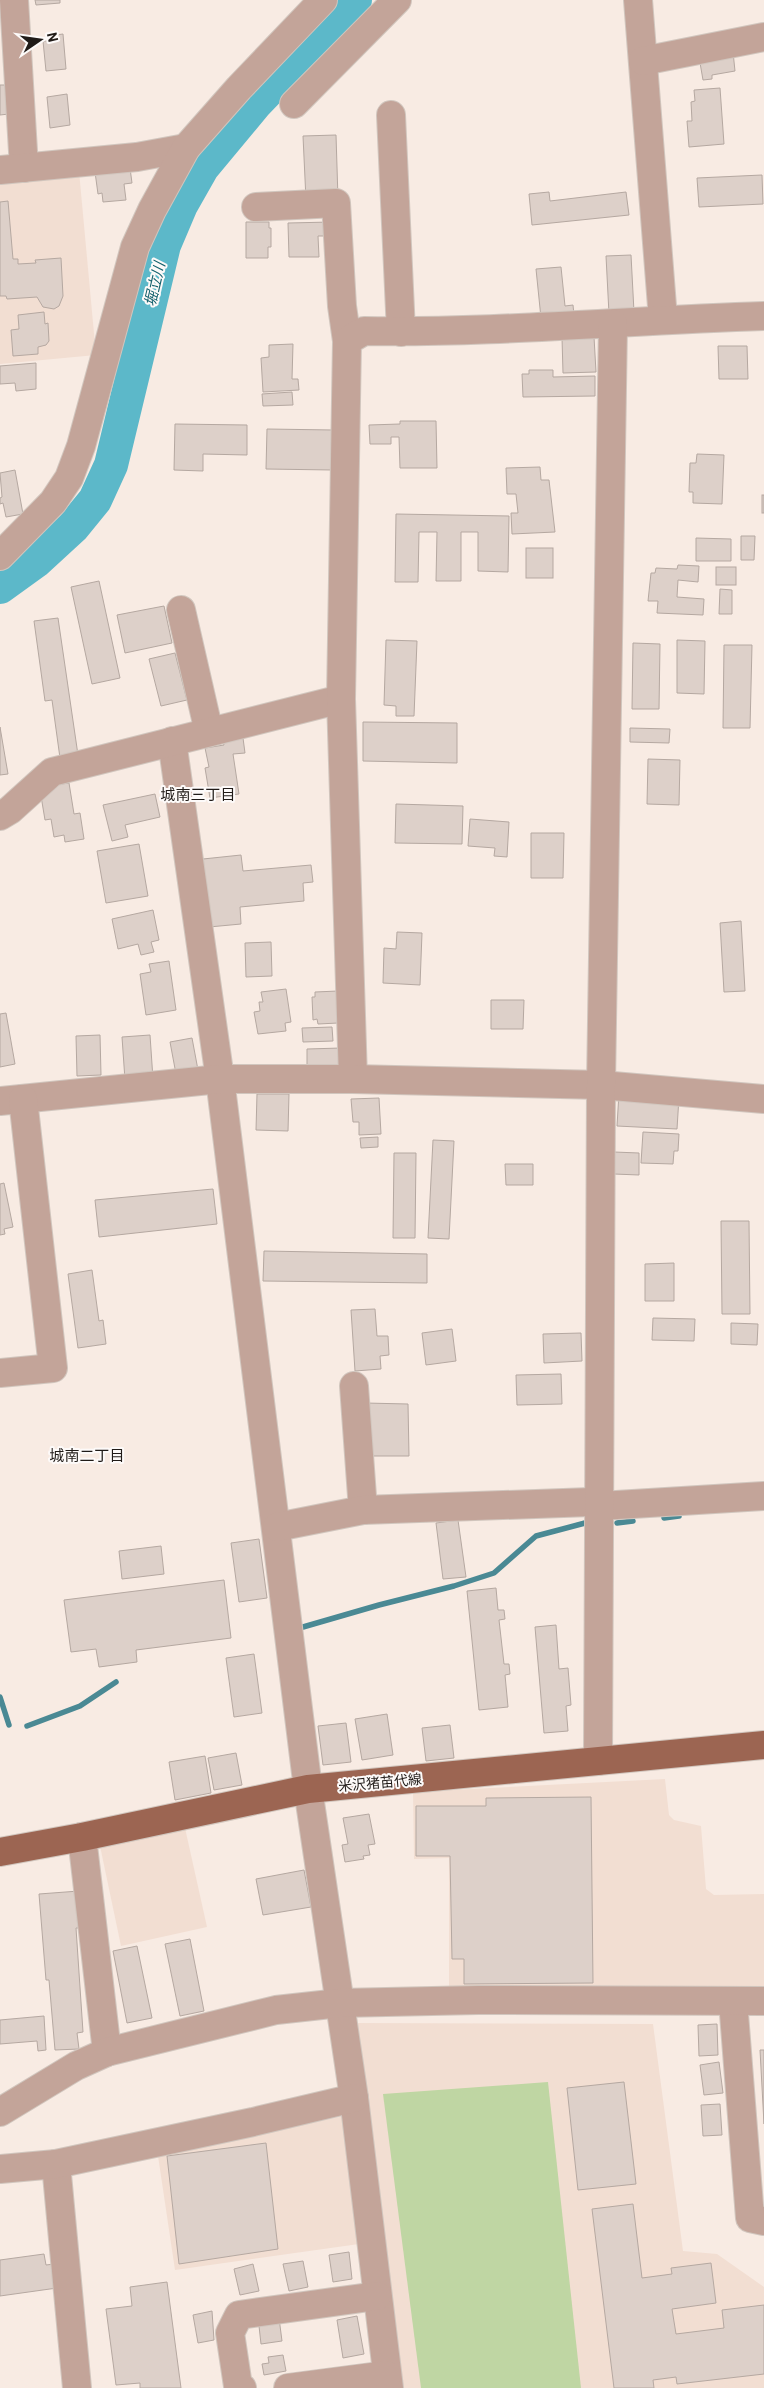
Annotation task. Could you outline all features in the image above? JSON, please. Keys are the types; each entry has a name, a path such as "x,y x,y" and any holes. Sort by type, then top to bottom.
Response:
{"main road":[{"name":"米沢猪苗代線","path":"0,1852 82,1837 308,1789 764,1745"}],"street":[{"path":"14,0 12,169 137,157 186,148"},
{"path":"0,556 53,502 69,478 81,446 135,247 152,210 186,148 239,88 322,0"},
{"path":"294,104 397,0"},
{"path":"638,0 663,320"},
{"path":"643,61 764,37"},
{"path":"391,115 401,332"},
{"path":"256,207 336,203 342,306 347,341 341,699 353,1079"},
{"path":"347,341 364,331 401,332 764,316"},
{"path":"598,1761 601,1085 613,324"},
{"path":"181,610 209,732"},
{"path":"0,816 10,810 52,772 341,699"},
{"path":"172,741 220,1078 277,1526 308,1789 354,2098 388,2382 288,2388"},
{"path":"0,1373 53,1368 11,1100 220,1078 601,1085 764,1099"},
{"path":"354,1386 362,1510"},
{"path":"277,1526 362,1510 591,1502 600,1506 764,1496"},
{"path":"82,1837 107,2052"},
{"path":"0,2112 76,2066 107,2052 276,2010 340,2003 478,2000 764,2001"},
{"path":"733,2001 750,2218 764,2221"},
{"path":"0,2169 56,2164 253,2122 354,2098"},
{"path":"56,2164 77,2388"},
{"path":"242,2388 238,2386 230,2333 239,2314 377,2296"}],"shaded area":[{"path":"79,171 96,355 0,364 0,179"},
{"path":"665,1779 669,1815 674,1820 701,1826 706,1889 714,1895 764,1894 764,1992 449,1990 449,1858 414,1859 413,1792"},
{"path":"185,1828 207,1927 121,1946 100,1846"},
{"path":"354,2023 653,2024 683,2251 717,2254 764,2287 764,2388 400,2388"},
{"path":"344,2116 359,2244 175,2270 158,2156"}],"green space":[{"path":"548,2082 581,2388 421,2388 383,2094"}],"building":[{"path":"35,0 60,0 60,3 36,5"},
{"path":"63,34 66,69 46,71 43,41 48,41 48,36"},
{"path":"733,52 735,71 712,75 712,79 703,80 699,57"},
{"path":"0,85 5,85 9,114 0,115"},
{"path":"720,88 724,144 689,147 687,121 692,121 691,102 695,101 694,90"},
{"path":"67,94 70,125 50,128 47,97"},
{"path":"336,135 338,199 306,200 303,136"},
{"path":"130,168 132,183 124,184 126,200 103,202 102,193 98,194 95,172"},
{"path":"762,175 763,204 699,207 697,178"},
{"path":"549,192 550,201 626,192 629,215 532,225 529,194"},
{"path":"8,201 13,259 18,259 18,264 36,263 35,260 61,258 63,296 59,306 54,309 43,307 37,297 7,299 6,296 0,296 0,202"},
{"path":"246,222 269,222 269,228 271,228 271,247 268,247 268,258 246,258"},
{"path":"331,222 331,236 318,236 319,257 289,257 288,223"},
{"path":"631,255 634,312 609,314 606,256"},
{"path":"561,267 565,306 573,305 574,315 541,318 536,269"},
{"path":"44,312 45,324 48,323 49,341 46,345 38,347 38,354 13,356 11,330 19,329 18,315"},
{"path":"594,337 596,372 563,373 562,338"},
{"path":"293,344 292,379 298,379 299,390 263,392 261,358 269,357 269,345"},
{"path":"718,346 747,346 748,379 719,379"},
{"path":"36,363 36,389 16,391 15,383 0,384 0,366"},
{"path":"529,370 553,370 553,377 595,376 595,396 523,397 522,374 529,374"},
{"path":"292,392 293,405 263,406 262,394"},
{"path":"400,421 436,421 437,468 400,468 399,437 391,437 391,444 370,444 369,425 400,424"},
{"path":"175,424 247,425 247,455 203,454 203,471 174,470"},
{"path":"267,429 333,430 332,470 266,469"},
{"path":"697,454 724,455 722,504 693,503 693,492 689,492 690,463 696,463"},
{"path":"540,467 541,480 549,480 555,532 512,534 511,513 518,513 516,494 507,494 506,468"},
{"path":"15,470 23,514 6,517 3,503 0,504 0,498 2,497 0,473"},
{"path":"762,495 764,495 764,513 762,513"},
{"path":"396,514 509,516 508,572 478,571 478,532 461,532 461,581 436,581 437,532 419,532 418,582 395,582"},
{"path":"741,536 755,536 754,560 741,560"},
{"path":"696,538 731,539 731,561 696,561"},
{"path":"526,548 553,548 553,578 526,578"},
{"path":"678,565 699,566 698,582 678,580 677,597 704,599 703,615 657,613 658,601 648,601 651,573 655,573 656,568 677,569"},
{"path":"716,567 736,567 736,585 716,585"},
{"path":"99,581 120,678 92,684 71,587"},
{"path":"720,589 732,590 732,614 719,614"},
{"path":"164,606 172,643 125,653 117,615"},
{"path":"58,618 78,755 60,758 52,700 45,701 34,621"},
{"path":"386,640 417,641 414,716 396,716 396,706 384,705"},
{"path":"677,640 705,641 704,694 677,693"},
{"path":"633,643 660,644 659,709 632,709"},
{"path":"724,645 752,645 750,728 723,728"},
{"path":"175,653 187,700 161,706 149,659"},
{"path":"363,722 457,723 457,763 363,761"},
{"path":"0,727 8,774 0,775"},
{"path":"630,728 670,729 669,743 630,742"},
{"path":"243,738 245,753 233,754 239,794 210,798 205,768 209,767 205,748 224,745 223,741"},
{"path":"648,759 680,760 679,805 647,804"},
{"path":"69,783 74,814 80,813 84,839 65,842 64,835 54,837 51,819 45,820 41,796 47,795 46,786"},
{"path":"155,794 160,817 125,825 128,837 112,841 103,805"},
{"path":"396,804 463,806 462,844 395,843"},
{"path":"470,819 509,822 507,857 494,856 495,848 468,846"},
{"path":"531,833 564,833 563,878 531,878"},
{"path":"139,844 148,896 106,903 97,851"},
{"path":"241,855 243,871 311,865 313,882 303,883 304,901 240,907 241,924 209,927 203,859"},
{"path":"153,910 159,940 151,942 154,952 141,955 138,944 118,949 112,919"},
{"path":"741,921 745,991 724,992 720,923"},
{"path":"397,932 422,933 420,985 383,983 384,948 396,949"},
{"path":"271,942 272,976 246,977 245,943"},
{"path":"169,961 176,1010 146,1015 140,974 151,972 149,964"},
{"path":"286,989 291,1022 285,1023 286,1031 258,1034 254,1012 260,1011 259,1002 263,1002 261,992"},
{"path":"338,991 338,1023 318,1024 317,1019 313,1020 312,997 315,997 315,992"},
{"path":"491,1000 524,1000 523,1029 491,1029"},
{"path":"6,1013 15,1064 0,1067 0,1014"},
{"path":"332,1027 333,1041 303,1042 302,1028"},
{"path":"100,1035 101,1075 77,1076 76,1036"},
{"path":"150,1035 153,1079 125,1080 122,1037"},
{"path":"192,1038 198,1070 176,1074 170,1042"},
{"path":"341,1048 342,1066 307,1069 307,1049"},
{"path":"619,1093 679,1097 677,1129 617,1126"},
{"path":"257,1094 289,1094 288,1131 256,1130"},
{"path":"379,1098 381,1134 359,1135 359,1122 353,1122 351,1099"},
{"path":"643,1132 679,1134 678,1151 674,1151 673,1164 641,1163"},
{"path":"378,1137 378,1147 361,1148 360,1138"},
{"path":"433,1140 454,1141 449,1239 428,1238"},
{"path":"614,1152 639,1153 639,1175 614,1174"},
{"path":"394,1153 416,1153 415,1238 393,1238"},
{"path":"505,1164 533,1164 533,1185 506,1185"},
{"path":"4,1183 13,1227 4,1229 5,1234 0,1235 0,1184"},
{"path":"213,1189 217,1224 99,1237 95,1200"},
{"path":"721,1221 749,1221 750,1314 722,1314"},
{"path":"264,1251 427,1254 427,1283 263,1281"},
{"path":"674,1263 674,1301 645,1301 645,1264"},
{"path":"92,1270 99,1321 103,1320 106,1344 78,1348 68,1274"},
{"path":"375,1309 377,1336 388,1336 389,1355 380,1356 381,1369 355,1371 351,1310"},
{"path":"653,1318 695,1319 694,1341 652,1340"},
{"path":"731,1323 758,1324 757,1345 731,1344"},
{"path":"452,1329 456,1361 426,1365 422,1333"},
{"path":"581,1333 582,1361 544,1363 543,1334"},
{"path":"561,1374 562,1404 517,1405 516,1375"},
{"path":"365,1403 408,1404 409,1456 365,1456"},
{"path":"458,1520 466,1577 443,1579 436,1523"},
{"path":"259,1539 267,1598 239,1602 231,1543"},
{"path":"161,1546 164,1574 122,1579 119,1551"},
{"path":"224,1580 231,1638 136,1650 137,1662 99,1667 96,1649 71,1652 64,1600"},
{"path":"496,1588 498,1610 504,1610 505,1619 499,1620 504,1664 509,1664 510,1674 505,1675 508,1707 479,1710 467,1591"},
{"path":"556,1625 559,1669 568,1668 571,1705 566,1706 568,1731 544,1733 535,1627"},
{"path":"254,1654 262,1713 234,1717 226,1658"},
{"path":"387,1714 393,1755 362,1760 355,1719"},
{"path":"346,1723 351,1762 323,1765 318,1726"},
{"path":"450,1725 454,1758 426,1761 422,1728"},
{"path":"236,1753 242,1785 214,1790 208,1758"},
{"path":"205,1756 211,1793 175,1800 169,1762"},
{"path":"591,1797 593,1983 464,1984 464,1959 452,1959 450,1856 416,1856 416,1806 486,1806 486,1798"},
{"path":"369,1814 375,1844 368,1845 370,1855 363,1856 364,1859 345,1862 342,1845 348,1844 343,1818"},
{"path":"304,1870 311,1907 263,1915 256,1879"},
{"path":"79,1891 82,1928 76,1928 83,2032 77,2033 79,2049 55,2050 49,1980 46,1980 39,1894"},
{"path":"190,1939 204,2011 180,2016 165,1944"},
{"path":"137,1946 152,2018 127,2023 113,1951"},
{"path":"44,2016 46,2050 38,2051 37,2041 0,2044 0,2020"},
{"path":"717,2024 718,2055 699,2056 698,2025"},
{"path":"760,2050 764,2050 764,2124"},
{"path":"719,2062 723,2093 704,2095 700,2065"},
{"path":"624,2082 636,2184 578,2190 567,2088"},
{"path":"720,2104 722,2135 703,2136 701,2105"},
{"path":"266,2143 278,2249 179,2264 167,2156"},
{"path":"633,2204 642,2278 672,2274 671,2268 711,2263 716,2303 672,2309 676,2334 724,2328 722,2310 764,2305 764,2374 677,2384 676,2377 653,2380 654,2388 614,2388 592,2209"},
{"path":"349,2252 352,2279 333,2282 329,2255"},
{"path":"44,2254 46,2265 54,2264 57,2288 0,2296 0,2260"},
{"path":"303,2261 308,2287 289,2291 283,2264"},
{"path":"253,2264 259,2291 240,2295 234,2269"},
{"path":"167,2282 181,2388 140,2388 140,2383 116,2385 106,2309 132,2306 130,2287"},
{"path":"212,2311 214,2340 198,2343 193,2315"},
{"path":"357,2316 364,2354 343,2358 337,2320"},
{"path":"279,2318 282,2341 261,2344 259,2326 265,2325 264,2320"},
{"path":"283,2355 286,2371 264,2375 262,2364 269,2363 268,2357"}],"waterway":[{"name":"堀立川","path":"0,587 36,561 73,527 95,500 111,465 164,245 181,205 202,168 256,103 355,0"},
{"path":"664,1518 679,1516"},
{"path":"617,1523 633,1521"},
{"path":"303,1627 454,1586 494,1573 536,1536 585,1523"},
{"path":"27,1726 80,1706 116,1682"},
{"path":"0,1697 9,1725"}],"district":[{"name":"城南三丁目","path":"198,794"},
{"name":"城南二丁目","path":"87,1455"}]}
